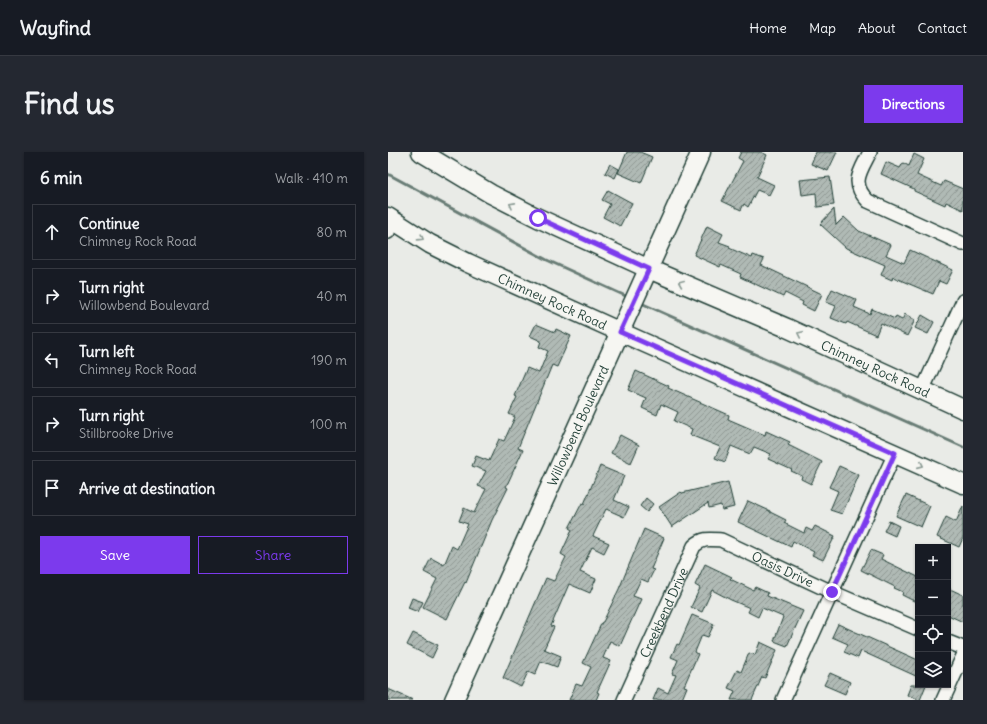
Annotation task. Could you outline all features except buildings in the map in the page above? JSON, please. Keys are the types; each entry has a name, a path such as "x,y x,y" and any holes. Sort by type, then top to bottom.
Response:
{"main road":[{"name":"Chimney Rock Road","path":"421,152 491,194 646,277 788,328 963,409"},
{"name":"Willowbend Boulevard","path":"454,700 702,152"},
{"name":"Chimney Rock Road","path":"390,223 468,263 623,324 963,484"}],"street":[{"path":"870,152 859,175 858,182 862,195 868,201 963,244"},
{"path":"922,391 963,301"},
{"path":"783,700 895,453"},
{"name":"Oasis Drive","path":"714,539 721,540 832,592 915,628"},
{"name":"Creekbend Drive","path":"624,700 694,546 700,541 714,539"},
{"path":"951,643 963,648"},
{"path":"943,700 963,656"}],"waterway":[{"path":"388,174 547,260 630,298"},
{"path":"641,303 963,447"}],"route":[{"path":"538,218 649,269 620,332 895,453 832,592"}]}
